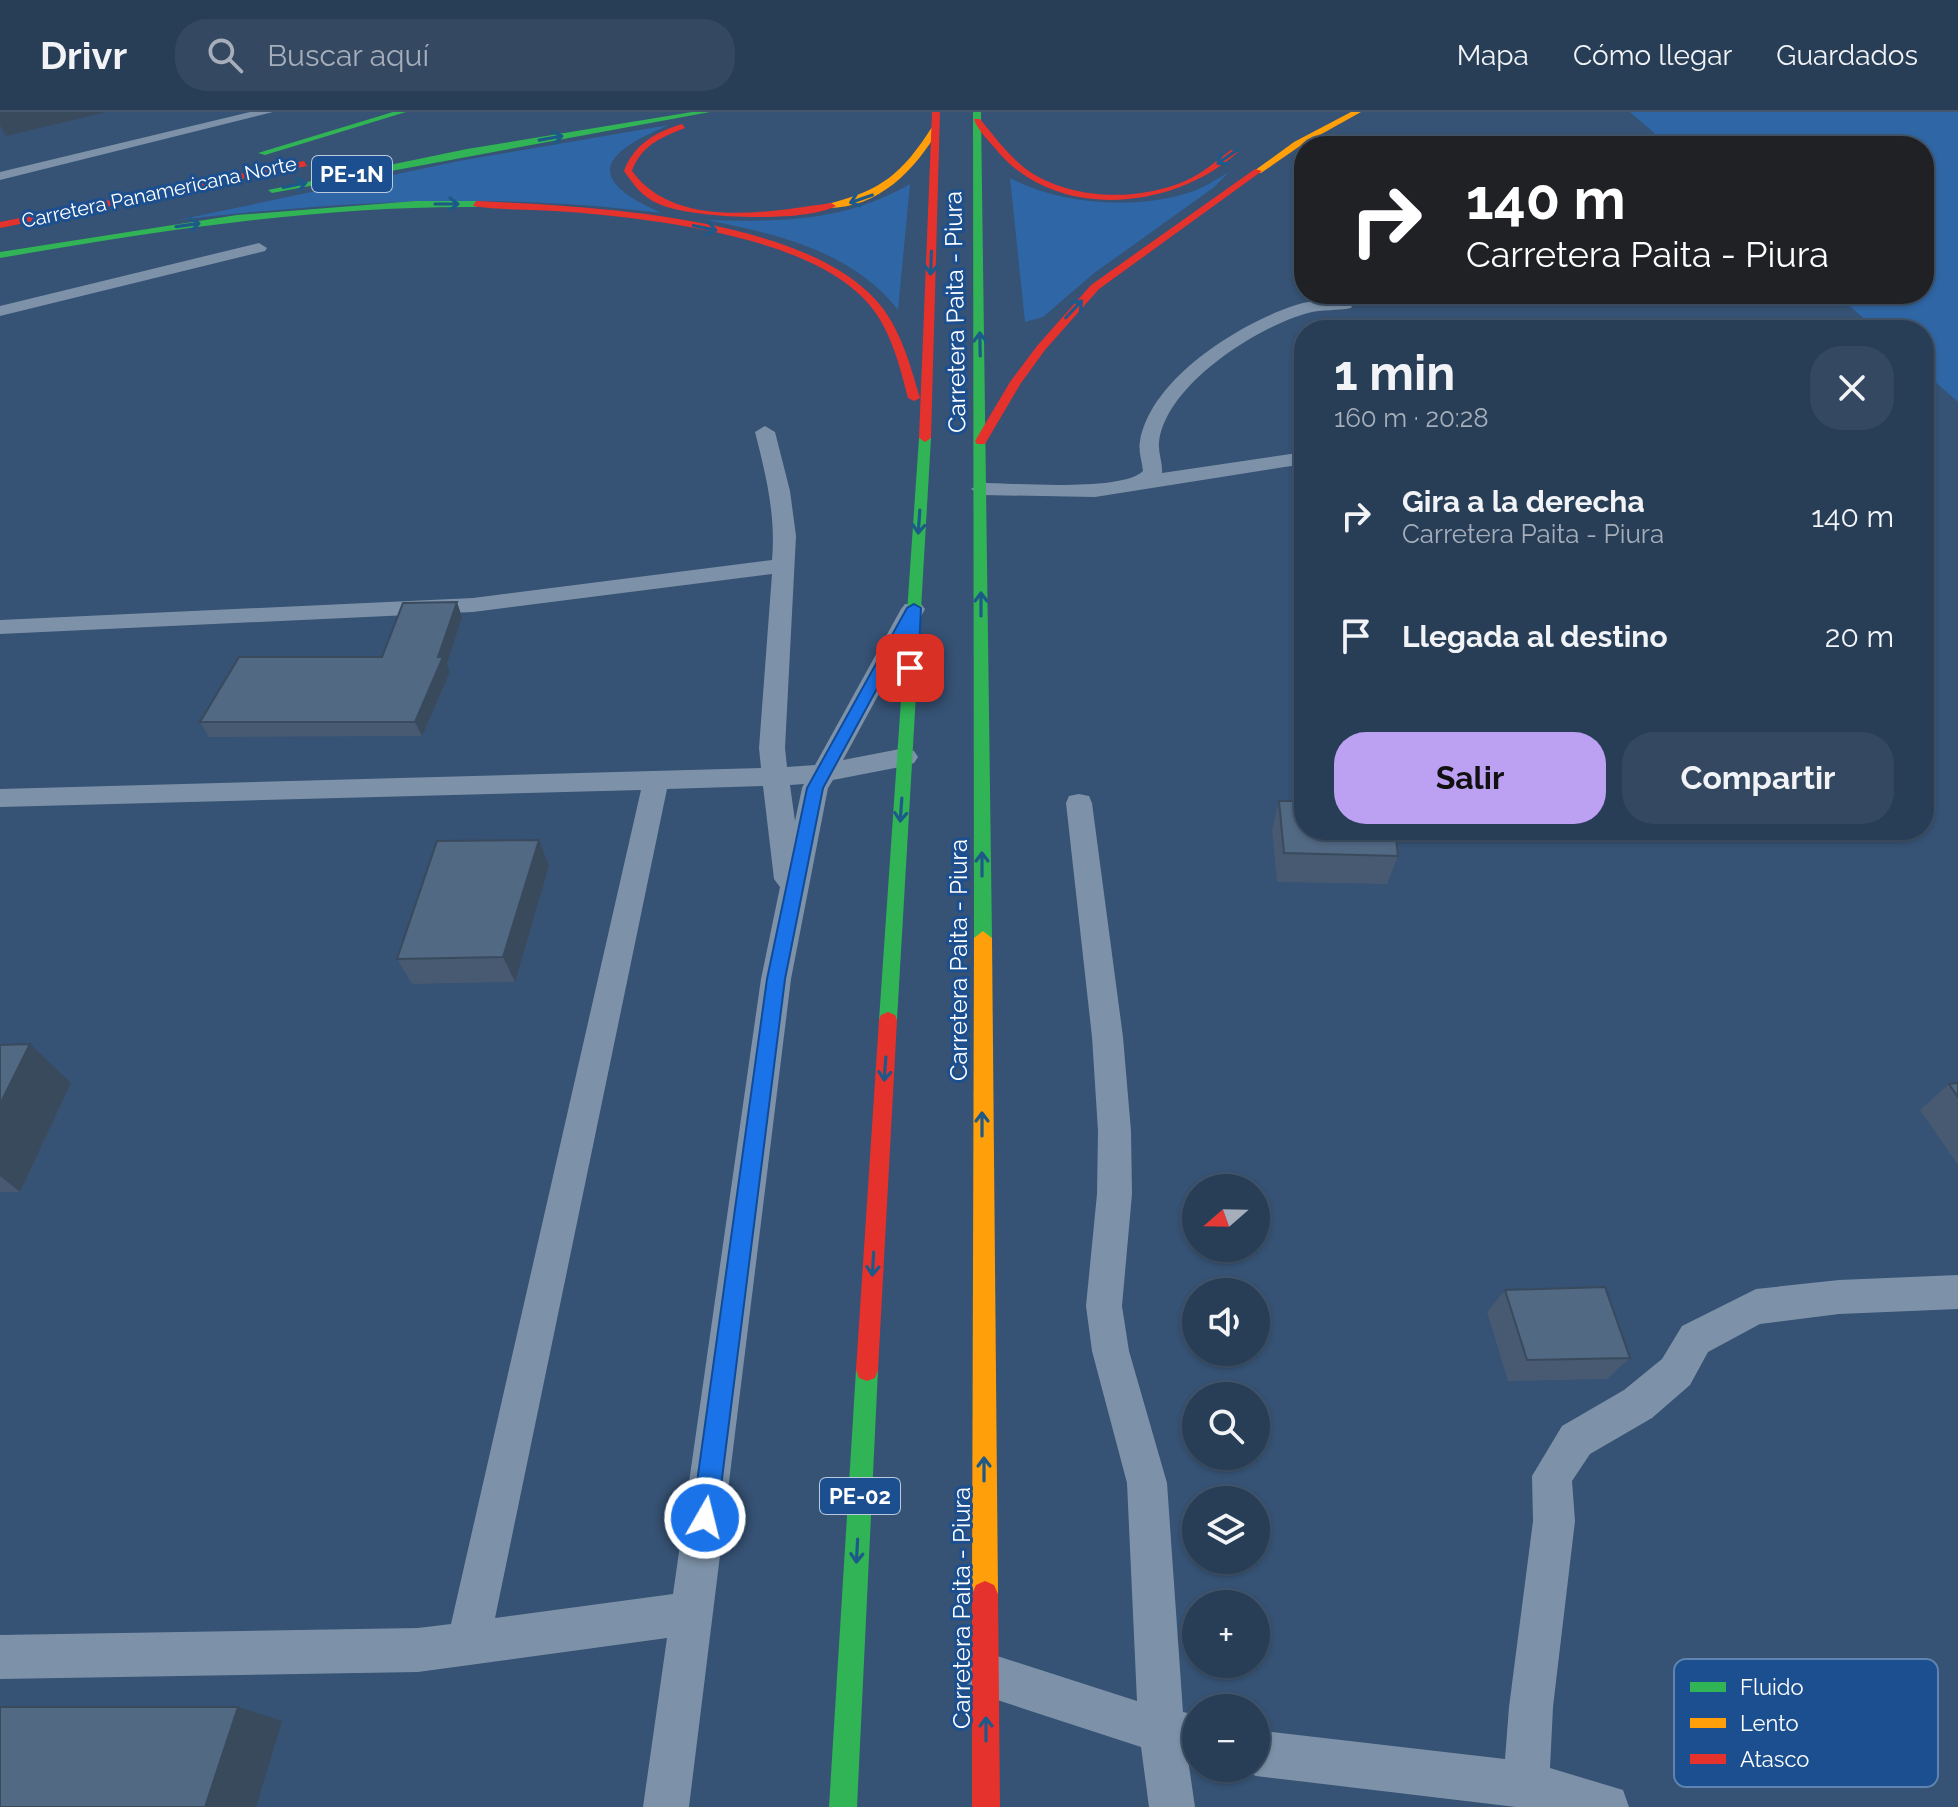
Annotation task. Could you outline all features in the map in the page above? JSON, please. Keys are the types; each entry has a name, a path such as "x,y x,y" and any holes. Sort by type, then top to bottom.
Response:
{"highway":[{"path":"0,225 402,112"},
{"name":"PE-1N","path":"361,154 602,112"},
{"name":"Carretera Panamericana Norte","path":"254,193 467,152 706,112"},
{"path":"721,112 676,128 642,145 629,164 628,171 635,184 666,202 710,212 780,214 822,209 868,197 892,185 912,168 935,120"},
{"path":"1311,136 1357,112"},
{"path":"977,116 1032,177 1052,185 1093,193 1138,194 1177,187 1197,178 1244,145"},
{"name":"Carretera Paita - Piura","path":"977,116 986,1807"},
{"name":"Carretera Paita - Piura","path":"843,1807 925,432 935,120"},
{"path":"981,441 1016,382 1041,348 1095,287 1294,146"},
{"name":"Carretera Panamericana Norte","path":"0,225 316,162"},
{"name":"Carretera Panamericana Norte","path":"0,249 210,203"},
{"path":"0,255 237,218 381,205 500,205 593,211 680,223 782,249 832,271 856,287 885,317 896,341 925,432"}],"lane":[{"path":"0,176 266,112"},
{"path":"0,311 259,248"},
{"path":"1144,482 1153,472 1148,444 1154,425 1164,404 1184,381 1260,327 1305,308 1345,304"},
{"path":"765,432 780,491 785,536 772,748 791,905"},
{"path":"981,489 1095,491 1294,460"},
{"path":"0,627 473,605 703,578 784,565"},
{"path":"666,1807 776,979 815,788 914,608"},
{"path":"0,798 776,777 823,773 905,757"},
{"path":"468,1643 656,780"},
{"path":"1079,803 1113,1095 1115,1180 1104,1305 1110,1346 1141,1449 1147,1483 1178,1733 1172,1807"},
{"path":"1526,1785 1531,1707 1554,1521 1552,1476 1576,1440 1638,1404 1676,1372 1695,1339 1756,1307 1839,1297 1958,1292"},
{"path":"0,1657 418,1650 692,1613"},
{"path":"985,1674 1113,1718 1178,1733"},
{"path":"1270,1755 1526,1785 1606,1807"}],"shaded area":[{"path":"1630,112 1958,112 1958,402 1934,381 1934,320 1866,320 1847,304 1934,304 1934,136 1658,136"},
{"path":"669,125 628,146 610,167 612,178 620,189 662,213 600,206 479,201 360,204 178,220 464,160"},
{"path":"1229,172 1213,188 1093,274 1043,317 1025,322 1010,178 1052,194 1123,203 1170,198 1191,192"},
{"path":"910,184 898,310 859,273 836,259 786,239 707,220 786,220 836,213 885,197"}],"building":[{"path":"457,602 438,657 443,657 415,722 200,722 239,657 382,657 403,603"},
{"path":"1279,801 1294,801 1294,840 1396,840 1398,856 1284,853"},
{"path":"539,840 503,957 397,959 437,841"},
{"path":"30,1044 0,1104 0,1045"},
{"path":"1958,1083 1958,1097 1949,1084"},
{"path":"1605,1287 1630,1358 1527,1360 1505,1290"},
{"path":"0,1707 238,1707 205,1807 0,1807"}],"traffic: fast":[{"path":"262,153 402,112"},
{"path":"272,190 467,152 706,112"},
{"path":"977,112 983,938"},
{"path":"0,255 177,226 297,211 356,206 476,204"},
{"path":"888,1020 925,438"},
{"path":"843,1807 867,1370"}],"traffic: slow":[{"path":"1312,136 1357,112"},
{"path":"831,206 867,195 894,181 915,161 935,129"},
{"path":"1258,171 1294,146"},
{"path":"983,938 985,1594"}],"traffic: jam":[{"path":"925,438 936,112"},
{"path":"977,121 1020,169 1046,184 1085,195 1128,197 1169,190 1194,180 1234,152"},
{"path":"682,126 642,147 628,171 643,191 660,202 682,209 734,214 831,206"},
{"path":"0,225 304,164"},
{"path":"981,441 1016,382 1041,348 1095,287 1258,171"},
{"path":"476,204 571,209 684,223 740,235 792,252 836,273 870,299 892,333 914,398"},
{"path":"867,1370 888,1020"},
{"path":"985,1594 986,1807"}],"route":[{"path":"705,1518 776,979 815,788 914,608 910,668"}]}
